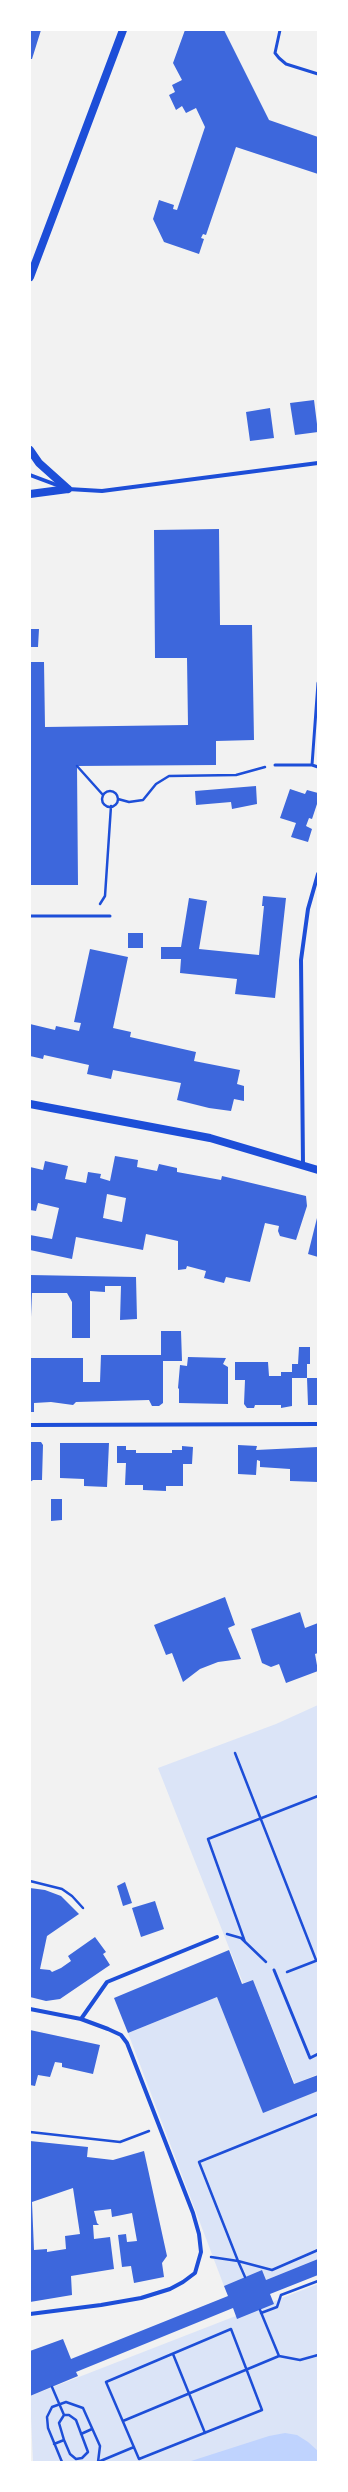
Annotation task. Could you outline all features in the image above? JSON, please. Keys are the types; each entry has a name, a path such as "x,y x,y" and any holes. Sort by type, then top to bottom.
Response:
{"main road":[{"path":"30,277 123,30"},
{"path":"30,450 39,463 68,489"},
{"path":"30,494 68,489"},
{"path":"30,1104 210,1138 318,1170"}],"street":[{"path":"30,475 68,489 102,491 318,462"},
{"path":"303,1165 301,960 308,909 318,874"},
{"path":"30,1425 318,1424"},
{"path":"81,2019 107,1982 186,1948 217,1937"},
{"path":"30,2009 81,2019 121,2035 127,2043 193,2213 199,2234 201,2252 195,2273 170,2289 141,2298 101,2306 30,2314"}],"lane":[{"path":"280,30 275,53 278,58 286,64 318,74"},
{"path":"312,765 318,684"},
{"path":"275,765 312,765 318,767"},
{"path":"30,916 110,916"},
{"path":"274,1970 310,2058 318,2054"}],"path":[{"path":"103,795 110,791 114,792 118,799 129,802 143,800 156,784 169,776 236,775 275,765"},
{"path":"77,766 103,795 104,803 111,806"},
{"path":"111,806 115,805 118,799"},
{"path":"92,916 105,896 111,806"},
{"path":"217,1937 234,1934 245,1942 274,1970 282,1973 317,1960 234,1753"},
{"path":"245,1942 208,1839 318,1796"},
{"path":"30,1881 62,1889 72,1896 83,1908"},
{"path":"245,2277 199,2162 318,2114"},
{"path":"30,2132 120,2142 159,2127"},
{"path":"201,2252 206,2257 238,2261 272,2270 318,2250"},
{"path":"261,2314 277,2307 281,2296 318,2281"},
{"path":"260,2310 279,2356"},
{"path":"231,2329 247,2369 262,2410 139,2461 106,2382 231,2329"},
{"path":"173,2354 205,2433"},
{"path":"123,2421 279,2356 300,2360 318,2355"},
{"path":"52,2386 64,2416"},
{"path":"62,2462 48,2428 47,2417 52,2408 59,2403 74,2403 83,2408 101,2452 98,2462"},
{"path":"64,2416 73,2416 81,2434 88,2452 82,2458 76,2459 70,2454 59,2423 64,2416"},
{"path":"81,2434 92,2429"},
{"path":"54,2444 64,2440"},
{"path":"98,2462 134,2447"},
{"path":"82,2458 83,2462"}],"shaded area":[{"path":"318,1705 318,2074 295,2084 253,1980 243,1983 158,1768 276,1724"},
{"path":"217,1997 263,2112 318,2091 318,2259 266,2280 262,2270 224,2286 128,2033"},
{"path":"318,2284 318,2462 33,2462 30,2396"}],"water":[{"path":"285,2433 297,2435 308,2442 318,2451 318,2462 188,2462 269,2436"}],"building":[{"path":"30,30 41,30 32,59 30,59"},
{"path":"185,30 224,30 269,120 318,137 318,174 236,147 206,235 203,234 201,238 204,239 199,254 164,242 153,219 159,200 174,205 173,209 177,210 205,127 196,108 186,113 182,106 176,110 169,95 175,92 172,85 182,80 173,63"},
{"path":"314,400 318,432 295,435 290,403"},
{"path":"270,408 274,438 250,441 246,412"},
{"path":"219,529 220,625 252,625 254,740 216,741 216,765 77,766 78,885 30,885 30,662 44,662 45,727 188,725 187,658 155,658 154,530"},
{"path":"30,629 39,629 38,647 30,647"},
{"path":"256,786 257,804 232,809 231,802 196,805 195,791"},
{"path":"290,789 305,794 307,790 318,793 318,801 312,819 309,818 306,826 312,829 308,842 291,837 296,823 280,818"},
{"path":"263,896 286,898 275,998 235,994 237,979 180,973 181,959 161,959 161,947 181,947 189,898 207,901 199,949 259,955 264,906 262,906"},
{"path":"128,933 143,933 143,948 128,948"},
{"path":"90,949 128,957 113,1028 131,1032 130,1037 196,1052 194,1061 240,1070 237,1084 244,1086 244,1101 234,1099 231,1111 209,1108 177,1100 181,1083 113,1070 111,1079 87,1074 89,1065 44,1055 43,1059 30,1056 30,1024 55,1030 56,1026 79,1031 81,1023 74,1022"},
{"path":"115,1156 138,1160 137,1167 157,1171 159,1164 177,1168 177,1172 221,1180 222,1176 306,1196 307,1206 296,1240 280,1236 278,1231 279,1226 265,1223 250,1282 226,1277 224,1283 204,1278 206,1271 187,1266 186,1269 178,1270 178,1241 146,1234 143,1250 76,1237 72,1259 30,1250 30,1235 52,1239 59,1208 38,1203 36,1211 30,1210 30,1167 43,1170 45,1161 68,1166 65,1179 86,1183 88,1172 101,1174 100,1178 110,1181","holes":["107,1194 126,1198 122,1222 103,1218"]},
{"path":"318,1218 318,1257 308,1254"},
{"path":"30,1275 136,1277 137,1319 120,1320 121,1286 105,1286 105,1292 90,1291 90,1338 72,1338 72,1302 67,1293 32,1293 30,1341"},
{"path":"161,1331 181,1331 182,1361 163,1361 163,1403 159,1406 152,1406 149,1400 76,1402 73,1405 51,1402 34,1403 34,1412 30,1412 30,1358 83,1358 83,1382 100,1382 101,1355 161,1355"},
{"path":"299,1347 310,1347 310,1364 307,1364 307,1378 292,1378 292,1406 281,1408 281,1405 255,1405 254,1408 247,1408 244,1404 245,1380 235,1380 235,1362 268,1362 269,1376 281,1376 281,1372 292,1372 292,1364 298,1364"},
{"path":"188,1357 226,1358 223,1364 228,1367 228,1404 179,1403 178,1388 180,1365 187,1366"},
{"path":"307,1378 318,1378 318,1405 308,1405"},
{"path":"30,1442 41,1442 43,1445 42,1480 33,1480 30,1482"},
{"path":"60,1443 109,1443 107,1487 84,1486 84,1479 60,1478"},
{"path":"238,1445 257,1446 256,1450 318,1447 318,1482 290,1481 290,1469 260,1467 260,1461 257,1460 256,1475 238,1474"},
{"path":"117,1446 126,1446 126,1450 136,1450 136,1453 172,1453 172,1450 182,1450 182,1446 193,1447 192,1464 183,1464 183,1486 166,1486 166,1491 143,1490 143,1485 125,1485 126,1463 117,1463"},
{"path":"51,1499 62,1499 62,1520 51,1521"},
{"path":"225,1597 235,1625 228,1628 241,1659 218,1662 200,1669 183,1682 172,1653 166,1655 154,1625"},
{"path":"300,1612 305,1628 318,1623 318,1653 315,1654 318,1671 286,1683 279,1664 271,1667 262,1663 251,1629"},
{"path":"125,1882 132,1903 123,1906 117,1886"},
{"path":"30,1888 45,1890 61,1896 79,1914 47,1936 40,1969 50,1970 52,1972 61,1968 71,1961 68,1956 95,1937 106,1952 103,1954 110,1965 60,1999 46,2001 30,1997"},
{"path":"155,1901 164,1929 141,1937 132,1908"},
{"path":"229,1950 242,1984 253,1980 294,2084 318,2075 318,2091 263,2113 217,1997 128,2033 114,1998"},
{"path":"30,2030 100,2045 93,2074 62,2067 62,2063 55,2062 50,2077 38,2075 35,2086 30,2085"},
{"path":"30,2141 88,2147 87,2157 113,2160 144,2151 167,2256 162,2263 164,2277 134,2283 131,2266 122,2267 118,2235 126,2234 127,2242 137,2241 132,2213 112,2217 111,2209 94,2211 97,2223 99,2225 93,2225 94,2239 110,2237 114,2269 71,2276 72,2295 30,2302","holes":["73,2188 80,2234 65,2236 66,2249 47,2252 47,2249 34,2250 32,2202"]},
{"path":"318,2259 318,2275 270,2294 274,2304 237,2319 233,2308 76,2372 78,2376 30,2396 30,2351 63,2339 71,2359 228,2296 224,2286 262,2270 266,2280"}]}
